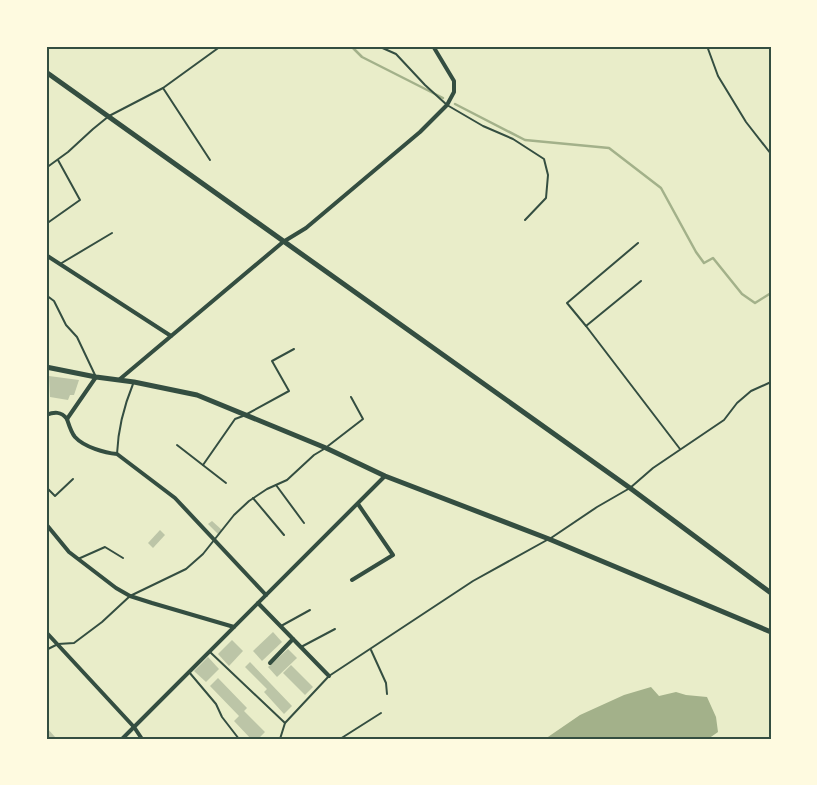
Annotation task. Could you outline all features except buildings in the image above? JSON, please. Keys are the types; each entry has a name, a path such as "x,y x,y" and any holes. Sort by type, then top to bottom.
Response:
{"street":[{"path":"120,379 283,242 313,222 420,132 447,105 454,92 454,81 433,46"},
{"path":"46,72 630,488 771,593"},
{"path":"46,255 171,336"},
{"path":"46,367 96,377 120,379 197,395 326,448 385,476 549,539 771,632"},
{"path":"67,419 96,377"},
{"path":"46,415 53,412 63,414 77,440 109,453 117,454 175,498 266,595"},
{"path":"122,739 385,476"},
{"path":"352,580 394,555 358,504"},
{"path":"46,524 69,552 116,588 130,596 234,627"},
{"path":"258,603 329,676"},
{"path":"46,632 134,727 142,739"},
{"path":"270,663 293,639"}],"lane":[{"path":"46,168 109,116 163,88 221,46"},
{"path":"378,46 396,54 447,105 483,126 513,139 544,159 548,174 546,198 525,220"},
{"path":"707,46 718,76 746,122 771,154"},
{"path":"163,88 210,160"},
{"path":"46,224 80,200 58,160"},
{"path":"60,264 112,233"},
{"path":"638,243 567,303 680,449"},
{"path":"586,326 641,281"},
{"path":"46,295 54,301 66,325 77,338 96,377"},
{"path":"203,465 235,419 289,391 272,361 294,349"},
{"path":"117,454 118,435 128,395 134,382"},
{"path":"280,739 285,723 329,676 473,581 549,539 597,507 630,488 653,468 724,420 751,391 771,382"},
{"path":"46,650 58,644 74,643 102,622 130,596 186,569 203,554 229,524 234,515 253,498 287,480 314,455 363,419 351,397"},
{"path":"177,445 226,483"},
{"path":"46,490 48,489 55,496 73,479"},
{"path":"276,486 304,523"},
{"path":"253,498 284,535"},
{"path":"78,559 105,547 122,558"},
{"path":"281,626 310,610"},
{"path":"301,647 335,628"},
{"path":"370,649 386,683 387,694"},
{"path":"210,652 285,723"},
{"path":"189,672 216,704 222,718 239,739"},
{"path":"340,739 381,713"}],"shaded area":[{"path":"651,687 659,696 676,692 707,697 716,717 718,732 708,739 545,739 580,715 624,695"}],"waterway":[{"path":"351,46 362,57 443,98"},
{"path":"455,104 525,140 609,148 661,188 704,263 713,258 742,294 755,303 771,293"}]}
